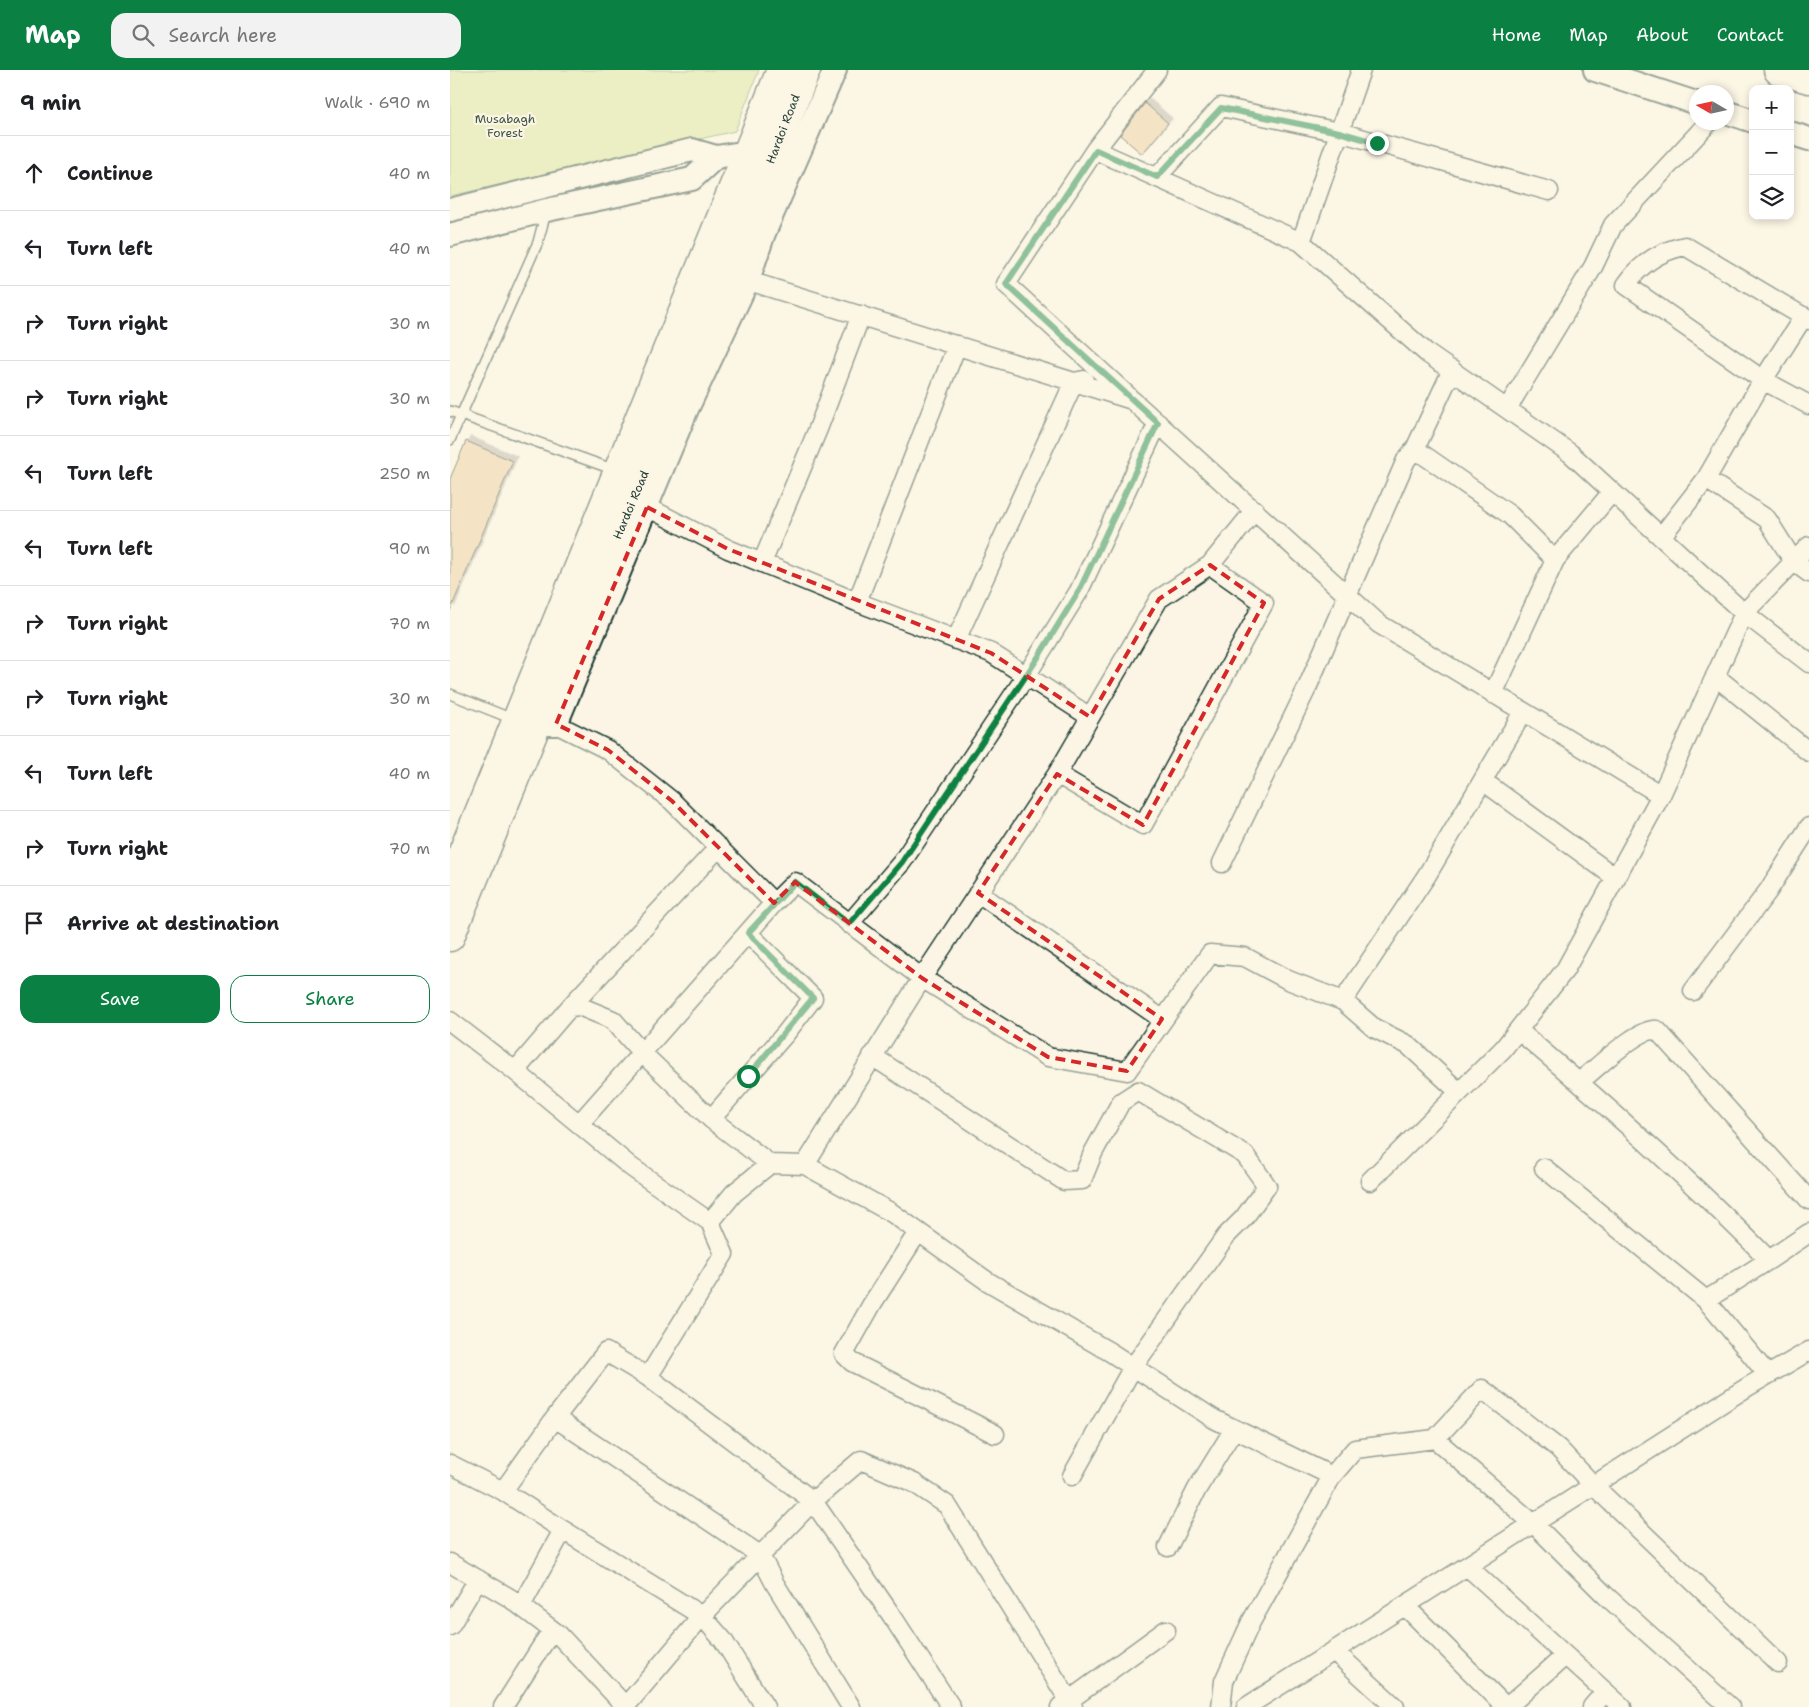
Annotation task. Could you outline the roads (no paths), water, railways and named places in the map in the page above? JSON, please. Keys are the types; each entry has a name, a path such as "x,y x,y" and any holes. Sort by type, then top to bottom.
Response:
{"highway":[{"name":"Hardoi Road","path":"450,884 536,723 619,472 781,70"},
{"name":"Hardoi Road","path":"450,937 536,723 699,344 737,277 806,70"},
{"path":"1778,70 1809,79"}],"street":[{"path":"774,903 672,801 608,750 536,723 646,507 687,409 737,277 764,233 835,70"},
{"path":"1157,70 1096,150 1006,284 1379,624 1661,795"},
{"path":"1301,242 1361,70"},
{"path":"1595,70 1689,100"},
{"path":"1157,177 1221,108 1339,132 1549,191"},
{"path":"1734,114 1749,119"},
{"path":"1507,409 1592,267 1614,225 1702,130"},
{"path":"1794,133 1809,138"},
{"path":"450,235 545,198 692,150 716,157 748,152"},
{"path":"1096,150 1301,242 1428,354 1570,452 1744,613 1809,663"},
{"path":"450,210 545,198"},
{"path":"1661,537 1706,479 1763,380 1806,318 1685,246 1668,249 1636,270 1626,285 1763,380 1809,405"},
{"path":"737,277 1132,400"},
{"path":"762,563 818,428 861,315"},
{"path":"857,602 957,345"},
{"path":"1222,863 1307,688 1406,460 1415,449 1452,370"},
{"path":"1074,382 1104,374"},
{"path":"956,640 1074,382"},
{"path":"849,924 902,862 1026,676 1079,591 1158,423"},
{"path":"1415,449 1510,515 1555,560"},
{"path":"1706,479 1766,519 1794,562 1809,573"},
{"path":"1493,694 1555,560 1612,492"},
{"path":"646,507 728,549 857,602 991,653 1090,717"},
{"path":"804,1165 922,978 1057,774 1159,599 1210,565 1255,510"},
{"path":"1370,1181 1503,1049 1565,970 1661,795 1744,613 1809,546"},
{"path":"1057,774 1143,825 1264,603 1210,565"},
{"path":"1715,676 1809,752"},
{"path":"1343,1001 1427,875 1523,712"},
{"path":"1483,782 1616,878"},
{"path":"1693,991 1768,892 1809,827"},
{"path":"515,1071 570,1007 719,847"},
{"path":"579,1124 774,903 795,882 922,978 1048,1057 1127,1071 1162,1019 1210,954 1245,958 1288,980 1343,1001 1374,1028 1408,1045 1459,1092"},
{"path":"978,893 1162,1019"},
{"path":"711,1118 786,1033 813,998 748,933"},
{"path":"570,1007 579,1006 613,1020 642,1053 711,1118 770,1164 804,1165 892,1213 987,1281 1133,1367 1214,1419 1332,1476"},
{"path":"450,1021 515,1071 631,1167 710,1222 724,1254 648,1377"},
{"path":"1579,1082 1638,1035 1651,1029 1657,1030 1809,1200"},
{"path":"1518,1030 1579,1082 1726,1216 1769,1260"},
{"path":"872,1056 1064,1181 1082,1180 1092,1153 1121,1102 1138,1090 1245,1155 1268,1186 1244,1218 1226,1236 1133,1367 1072,1476"},
{"path":"710,1222 734,1193 770,1164"},
{"path":"1544,1168 1706,1300 1768,1375"},
{"path":"918,1232 872,1304 844,1354 852,1362 995,1434"},
{"path":"1706,1300 1809,1233"},
{"path":"1246,1707 1768,1375 1809,1351"},
{"path":"503,1491 555,1418 606,1352 648,1377 813,1501 892,1616 951,1707"},
{"path":"1220,1707 1224,1681 1251,1622 1332,1476 1355,1449 1435,1440 1482,1390 1558,1448 1594,1486 1778,1663"},
{"path":"555,1418 760,1555 775,1584 851,1707"},
{"path":"1168,1547 1197,1489 1234,1429"},
{"path":"1435,1440 1534,1524 1605,1595 1730,1707"},
{"path":"450,1563 521,1606 552,1630 625,1707 702,1616 760,1555 813,1501 861,1460 914,1483 947,1505 1067,1705 1166,1630"},
{"path":"450,1464 503,1491 702,1616 723,1640 765,1707"},
{"path":"521,1606 563,1530"},
{"path":"1467,1566 1622,1707"},
{"path":"450,1626 478,1579"},
{"path":"1405,1606 1506,1707 1565,1656"},
{"path":"503,1707 552,1630"},
{"path":"1334,1651 1395,1707"},
{"path":"1592,1707 1605,1692"}],"lane":[{"path":"450,440 538,242 545,198"},
{"path":"450,412 619,472"},
{"path":"450,694 536,723"}],"park label":[{"name":"Musabagh Forest","path":"505,126"}]}
